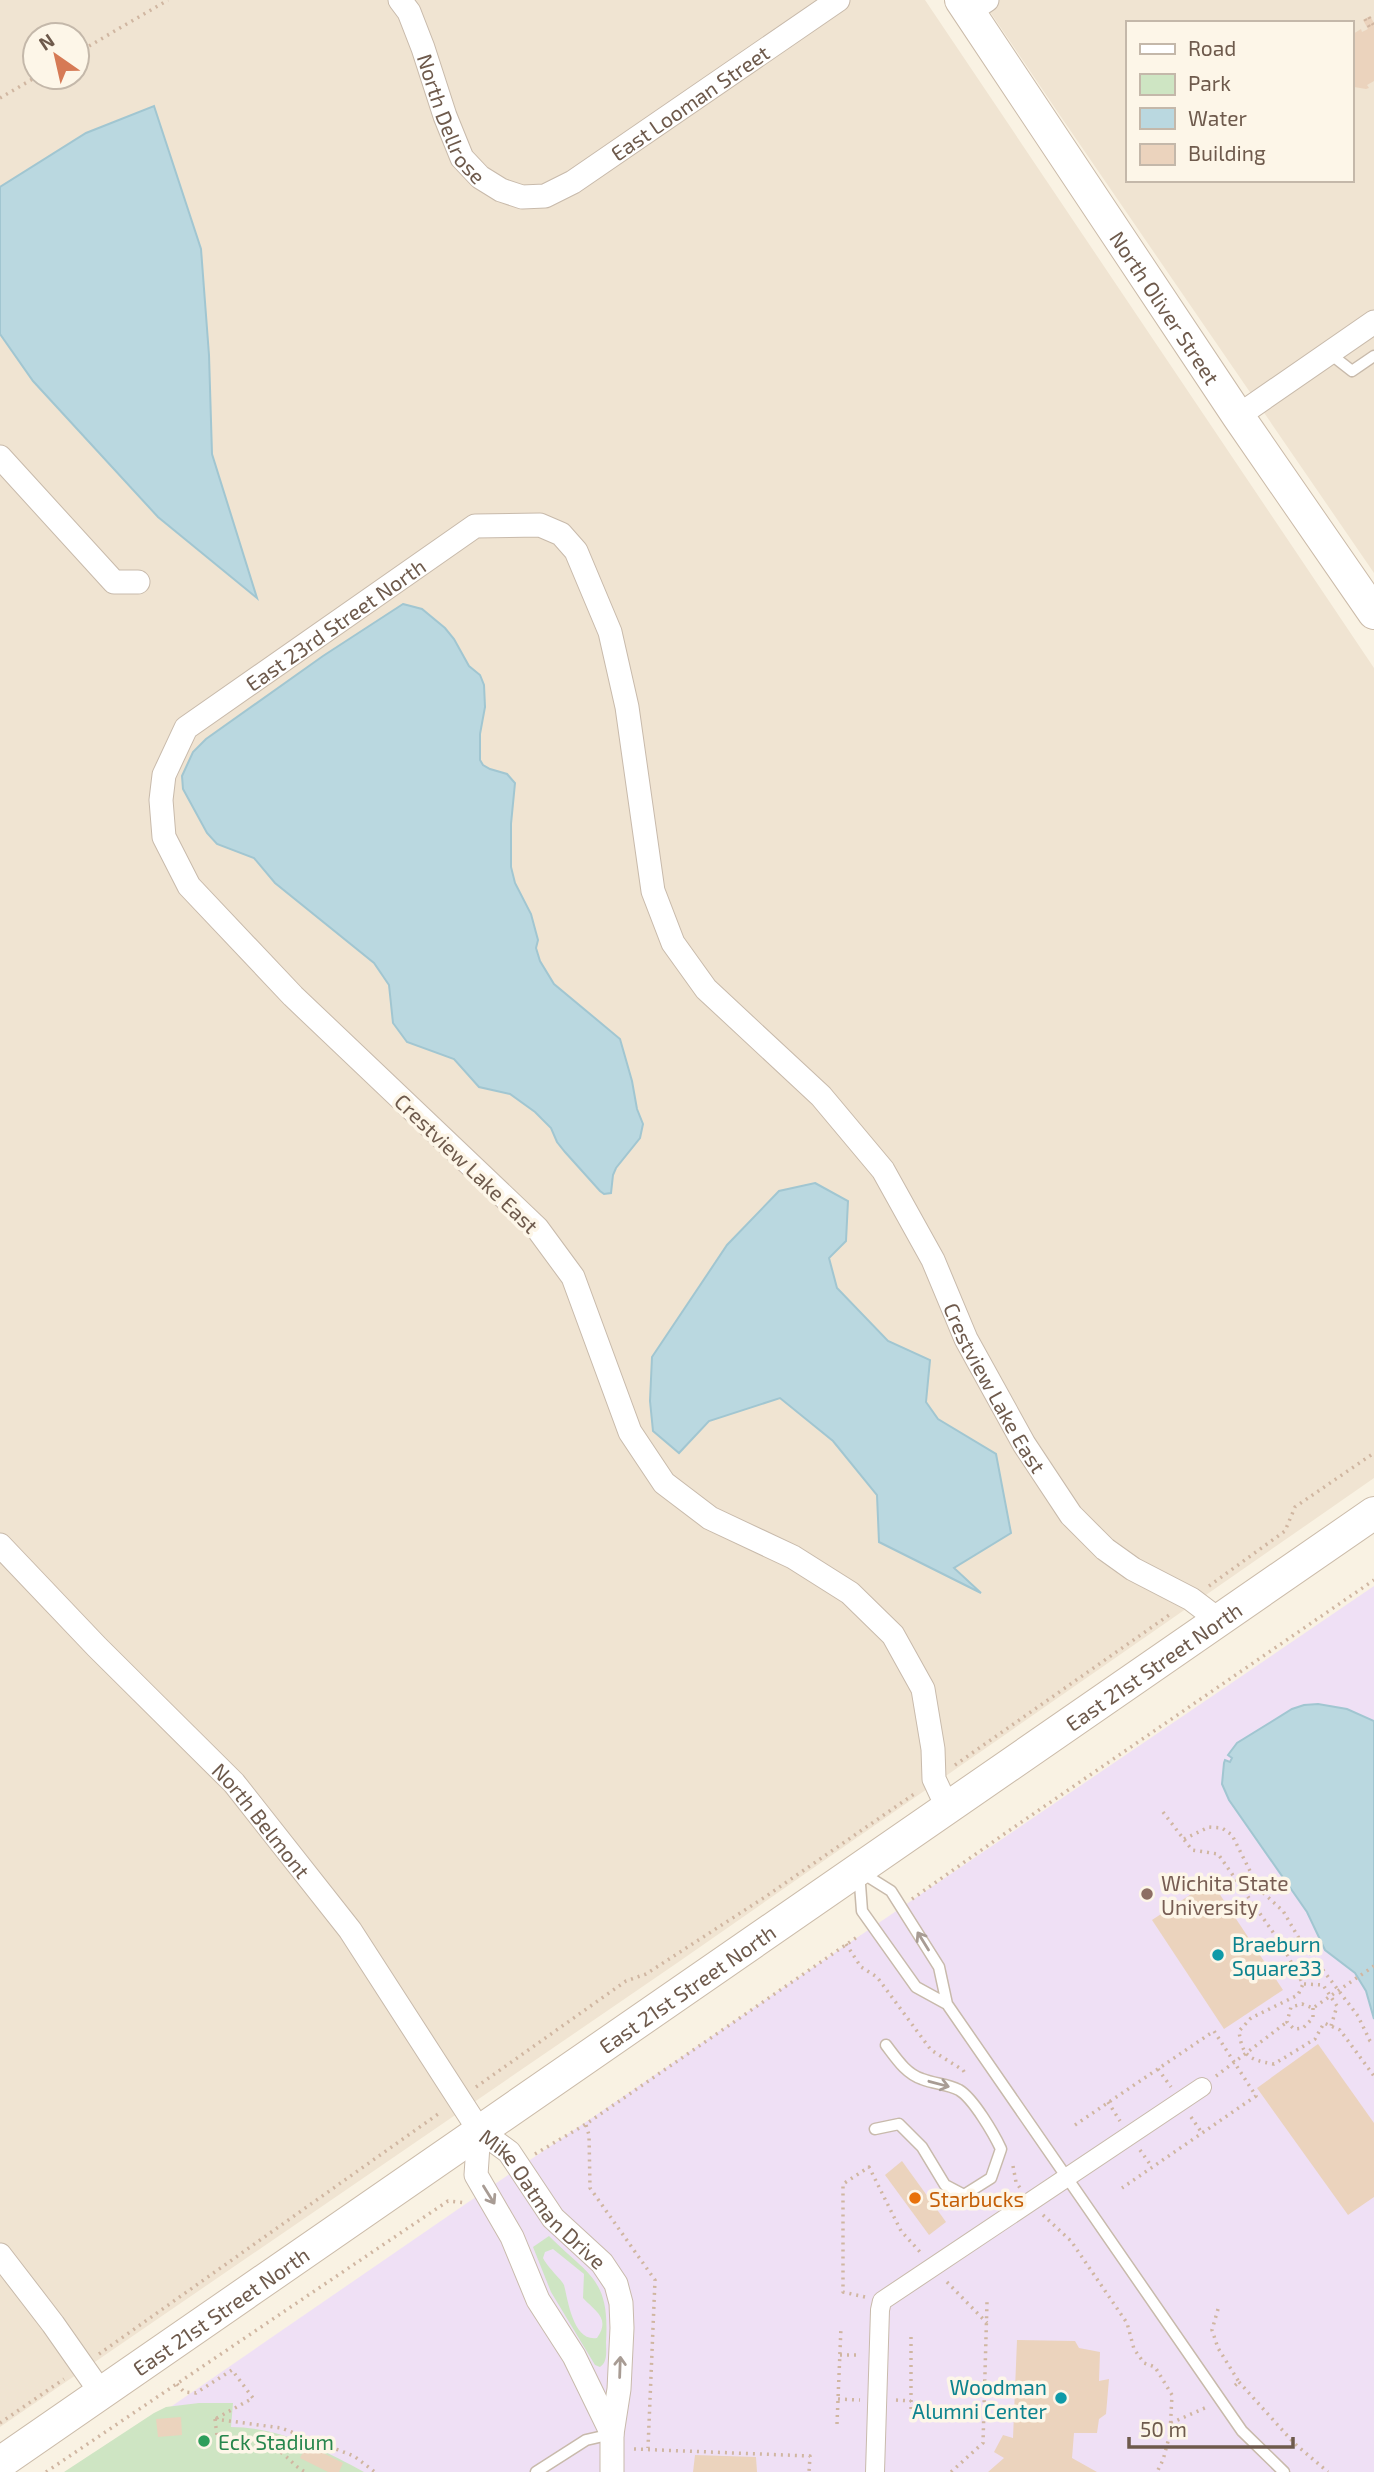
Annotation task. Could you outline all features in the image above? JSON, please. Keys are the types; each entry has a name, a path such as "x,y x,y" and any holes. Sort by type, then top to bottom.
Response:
{"main road":[{"name":"North Oliver Street","path":"972,4 1238,416 1374,613"},
{"name":"East 21st Street North","path":"0,2463 1374,1513"}],"street":[{"name":"North Dellrose","path":"400,0 409,12 462,158 480,177 501,190 522,197 538,197"},
{"name":"East Looman Street","path":"538,197 573,182 838,0"},
{"path":"1238,416 1374,322"},
{"path":"0,457 114,582 138,582"},
{"name":"East 23rd Street North","path":"164,775 186,728 475,526 540,525"},
{"name":"Crestview Lake East","path":"540,525 561,534 576,551 610,632 627,707 653,891 673,943 706,989 821,1096 883,1170 933,1260 966,1339 1024,1444 1071,1515 1105,1549 1133,1569 1191,1600 1220,1621"},
{"name":"Crestview Lake East","path":"164,775 160,800 164,838 189,886 293,996 537,1228 572,1277 631,1432 664,1483 710,1518 793,1557 850,1593 893,1635 923,1689 933,1749 934,1779 948,1809"},
{"name":"North Belmont","path":"0,1545 97,1647 234,1783 350,1930 479,2130"},
{"path":"875,2472 882,2301 1202,2087"},
{"name":"Mike Oatman Drive","path":"479,2130 509,2152 553,2218 606,2267 620,2298 622,2317 619,2389 612,2434 612,2472"},
{"name":"Mike Oatman Drive","path":"479,2130 476,2201 517,2247 538,2300 574,2356 612,2434"},
{"path":"0,2255 102,2394"}],"lane":[{"path":"1329,353 1352,371 1374,356"},
{"path":"859,1871 891,1891 939,1967 947,2004 1242,2431 1284,2472"},
{"path":"859,1871 862,1911 916,1987 947,2004"},
{"path":"875,2129 899,2123 922,2147 945,2185 964,2195 991,2178 1001,2149 992,2130 963,2092 945,2084 920,2079 903,2067 886,2045"},
{"path":"536,2472 586,2440 612,2434"}],"path":[{"path":"91,45 168,0"},
{"path":"1367,18 1372,27"},
{"path":"0,98 21,86"},
{"path":"0,2423 619,1986 646,1974 754,1904 1191,1600 1285,1531 1295,1507 1374,1453"},
{"path":"902,1907 1374,1580"},
{"path":"1163,1812 1192,1850 1218,1854 1282,1945 1303,1984"},
{"path":"1184,1839 1209,1827 1222,1829 1232,1835 1259,1889 1283,1911 1300,1940 1358,2016 1374,2044"},
{"path":"521,2167 533,2155 586,2124 873,1926"},
{"path":"1287,2022 1294,2029 1303,2028 1312,2018 1313,2008 1374,1966"},
{"path":"1303,1984 1323,1985 1337,2006 1331,2026"},
{"path":"1303,1984 1298,1995 1251,2018 1239,2031 1241,2048 1254,2061 1274,2064 1315,2039 1324,2023 1340,2029 1374,2076"},
{"path":"1202,2087 1287,2022 1291,2007 1302,2004 1313,2008"},
{"path":"1075,2125 1214,2031 1256,2096 1122,2188"},
{"path":"882,2301 843,2292 843,2184 869,2167 901,2231 987,2323"},
{"path":"46,2472 448,2201 476,2201"},
{"path":"951,2472 983,2443 987,2302"},
{"path":"837,2424 841,2328"},
{"path":"911,2332 911,2409"},
{"path":"177,2384 184,2392 196,2393 232,2370 253,2398 215,2419"},
{"path":"1239,2382 1294,2443 1328,2472"},
{"path":"215,2419 217,2436 240,2437 265,2443 282,2452 306,2472"},
{"path":"215,2419 281,2428 354,2456 375,2472"},
{"path":"633,2460 634,2448 810,2456 809,2472"}],"shaded area":[{"path":"0,0 925,0 1374,668 1374,1478 677,1963 0,2427"},
{"path":"982,0 1374,0 1374,573 1059,114"},
{"name":"Wichita State University","path":"1374,1586 1374,2472 76,2472 467,2203"}],"green space":[{"path":"549,2236 594,2280 604,2304 606,2321 606,2356 600,2367 595,2365 551,2292 533,2247","holes":["553,2249 584,2274 583,2298 602,2320 597,2338 582,2334 577,2327 564,2285 543,2258 545,2252"]},
{"name":"Eck Stadium","path":"233,2403 231,2427 283,2435 317,2448 364,2472 64,2472 154,2413 166,2407"}],"water":[{"path":"154,106 201,249 209,355 212,454 257,598 158,517 33,381 0,334 0,187 86,133"},
{"path":"403,604 422,609 445,628 469,666 480,675 484,685 485,707 480,734 480,760 490,769 507,774 515,783 511,867 515,883 531,914 540,961 554,984 620,1039 643,1124 640,1138 616,1168 611,1193 604,1194 600,1191 565,1152 551,1128 535,1112 510,1094 479,1087 454,1059 407,1042 393,1023 389,985 374,963 275,883 254,858 217,844 207,833 183,789 182,776 193,752 206,739 323,656"},
{"path":"815,1183 848,1201 846,1241 829,1258 837,1288 888,1341 930,1360 926,1402 938,1419 996,1454 1011,1533 954,1568 981,1593 879,1542 877,1495 833,1441 780,1398 709,1421 679,1453 653,1431 650,1401 652,1357 727,1245 779,1191"},
{"path":"1318,1704 1347,1709 1374,1721 1374,2019 1366,1991 1355,1973 1325,1950 1307,1912 1229,1800 1222,1784 1225,1760 1230,1762 1232,1758 1228,1755 1237,1743 1292,1709"}],"building":[{"path":"1370,16 1374,23 1374,81 1367,85 1369,88 1366,89 1353,85 1353,34 1361,29 1362,32 1368,29 1363,20"},
{"name":"Braeburn Square33","path":"1211,1881 1283,1990 1224,2029 1152,1920"},
{"path":"1318,2044 1374,2123 1374,2197 1348,2215 1257,2088"},
{"name":"Starbucks","path":"902,2161 946,2222 929,2235 885,2175"},
{"name":"Woodman Alumni Center","path":"1017,2340 1075,2341 1079,2348 1100,2352 1099,2381 1109,2379 1106,2414 1099,2419 1097,2433 1074,2433 1072,2458 1097,2472 988,2472 1004,2458 994,2452 1003,2435 1013,2438"},
{"path":"181,2417 182,2435 158,2437 156,2419"},
{"path":"307,2445 343,2463 339,2472 328,2472 300,2458"},
{"path":"695,2455 756,2457 757,2472 693,2472"}],"place":[{"name":"Wichita State University","path":"1147,1894"},
{"name":"Braeburn Square33","path":"1218,1955"},
{"name":"Starbucks","path":"915,2198"},
{"name":"Woodman Alumni Center","path":"1061,2398"},
{"name":"Eck Stadium","path":"204,2441"}]}
